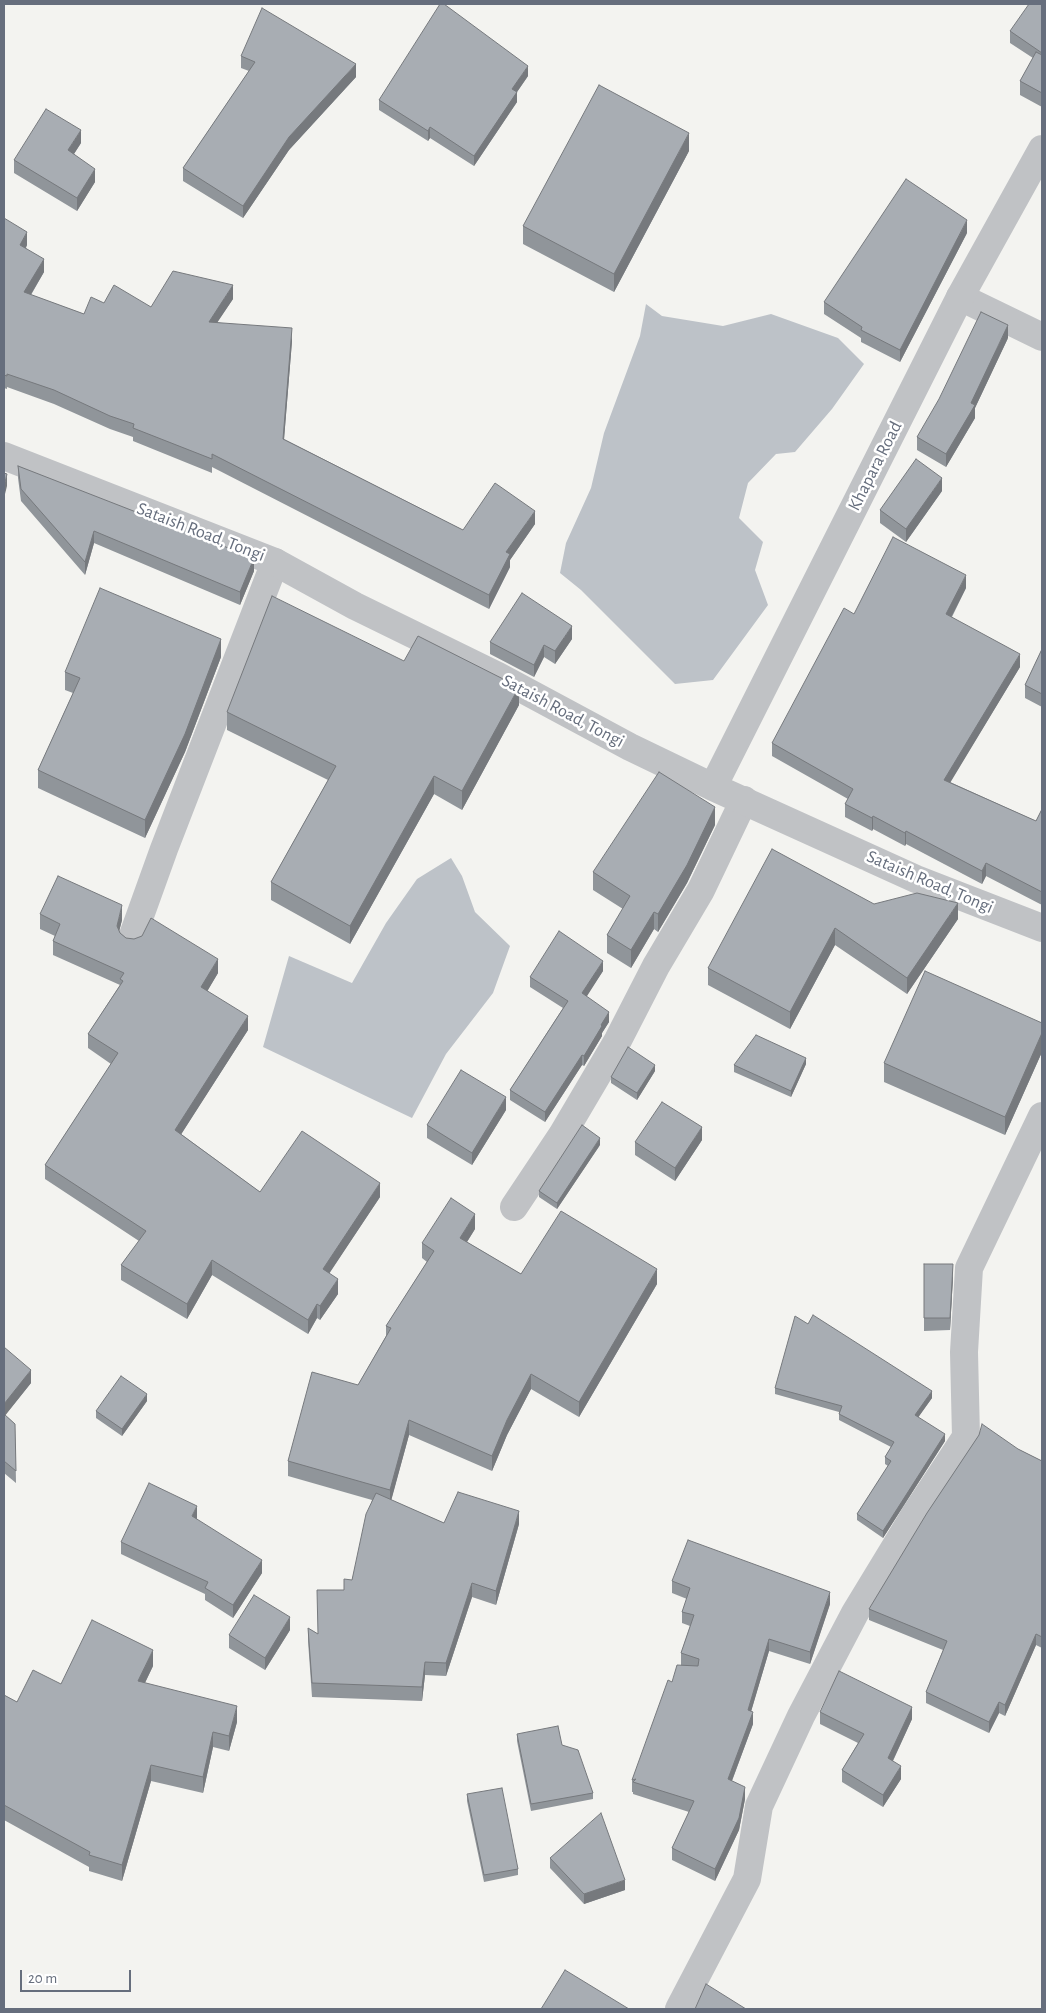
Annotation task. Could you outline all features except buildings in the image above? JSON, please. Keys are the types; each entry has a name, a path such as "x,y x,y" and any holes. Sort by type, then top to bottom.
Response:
{"street":[{"name":"Khapara Road","path":"713,787 960,297 1042,149"},
{"path":"960,297 1042,337"},
{"name":"Sataish Road, Tongi","path":"4,456 275,562 356,606 498,676 630,747 713,787 916,879 1042,928"},
{"path":"132,938 167,840 275,562"},
{"path":"514,1207 562,1135 618,1040 656,966 701,890 744,800"},
{"path":"679,2009 747,1879 759,1806 801,1716 855,1613 914,1516 966,1437 964,1352 969,1268 1042,1116"}],"shaded area":[{"path":"646,304 662,316 723,326 771,314 838,338 864,364 832,409 795,452 776,454 748,483 739,518 763,542 755,570 768,605 713,680 675,684 581,590 560,573 566,543 591,488 604,433 640,336"},
{"path":"451,858 462,876 475,912 510,946 493,993 446,1054 412,1118 263,1047 289,956 352,983 386,923 417,879"}]}
